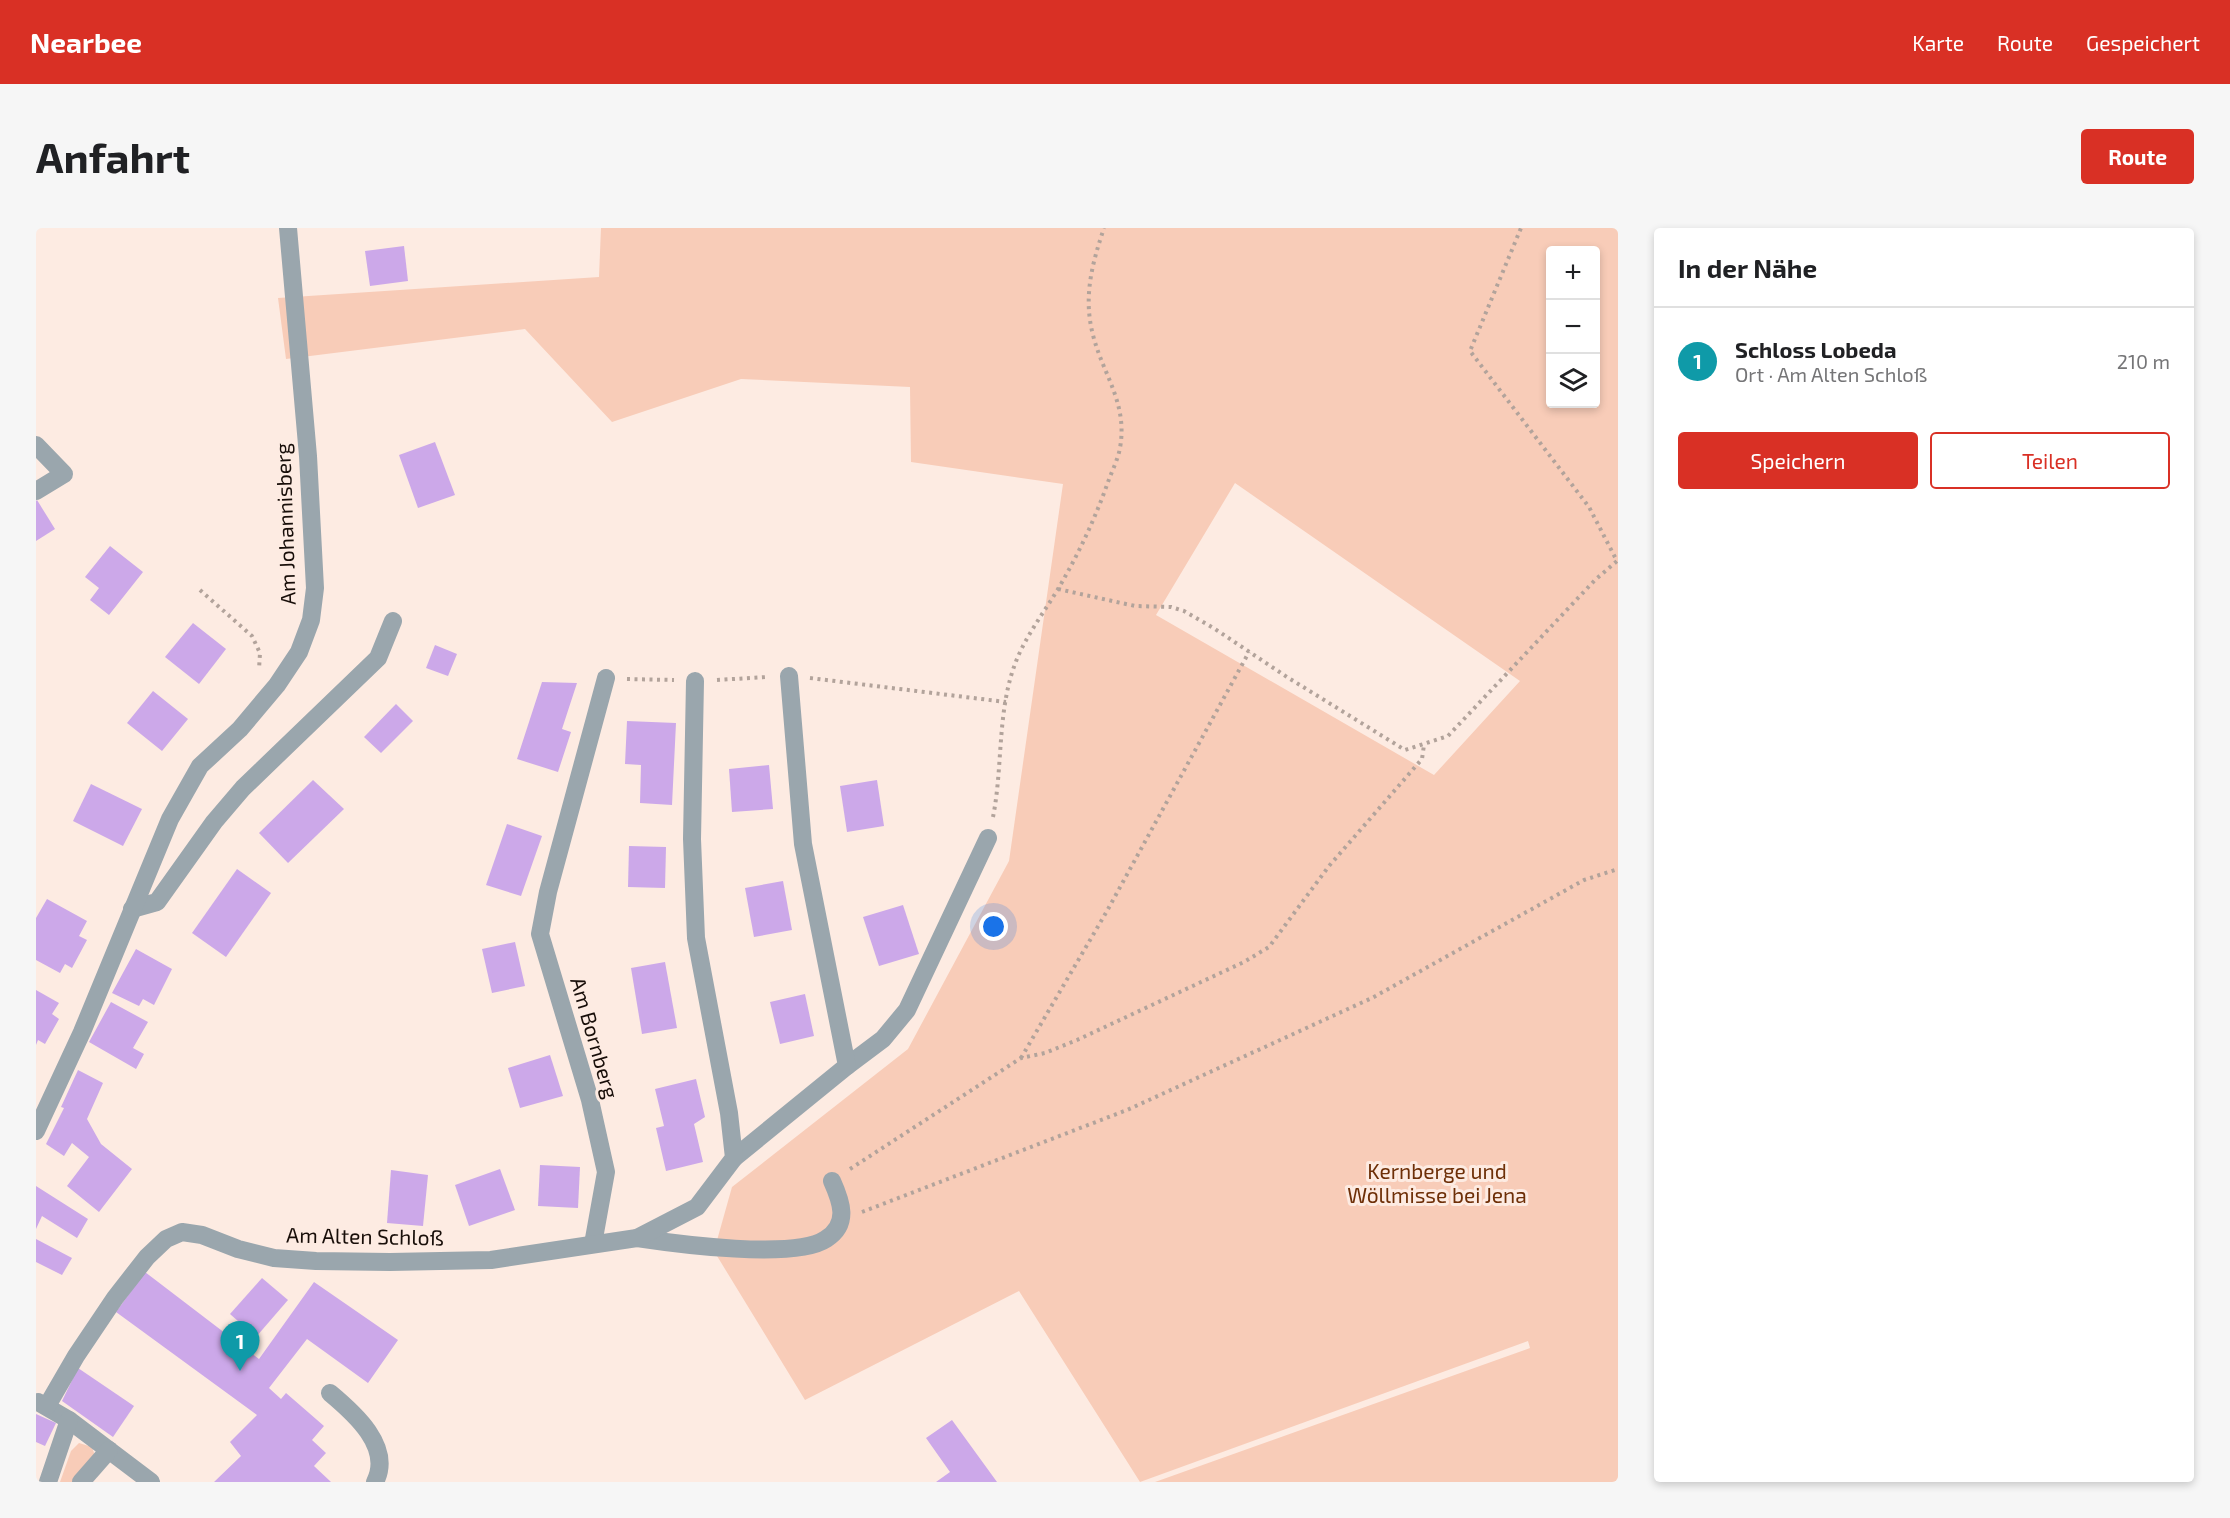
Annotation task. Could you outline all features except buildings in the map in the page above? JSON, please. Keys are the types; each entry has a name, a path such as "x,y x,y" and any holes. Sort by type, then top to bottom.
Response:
{"street":[{"name":"Am Johannisberg","path":"36,1131 82,1032 170,819 200,766 240,729 277,685 299,652 311,620 315,588 308,456 288,228"},
{"path":"36,445 64,474 36,491"},
{"path":"132,909 158,902 214,822 243,788 378,658 393,621"},
{"path":"789,676 803,844 847,1066"},
{"name":"Am Bornberg","path":"593,1244 606,1172 590,1100 540,934 548,892 606,678"},
{"path":"695,681 692,839 696,938 729,1113 734,1158"},
{"path":"637,1238 697,1207 734,1158 883,1039 907,1010 988,838"},
{"path":"593,1244 637,1238 672,1243 770,1250 807,1246 826,1239 837,1228 841,1218 842,1204 832,1181"},
{"name":"Am Alten Schloß","path":"41,1403 115,1298 147,1257 166,1239 182,1232 202,1235 238,1249 274,1258 316,1261 491,1260 593,1244"},
{"path":"330,1393 354,1413 369,1432 378,1455 378,1476 375,1482"},
{"path":"41,1403 69,1420 151,1482"},
{"path":"48,1482 69,1420"},
{"path":"81,1482 110,1450"}],"path":[{"path":"988,838 994,814 1006,702 1014,664 1035,622 1058,589 1081,547 1100,504 1119,451 1123,428 1120,409 1093,336 1087,302 1091,267 1104,228"},
{"path":"1058,589 1135,606 1172,607 1184,611 1405,750 1448,736 1594,580 1618,561 1589,507 1470,351 1521,228"},
{"path":"200,590 252,636 260,653 259,676"},
{"path":"1021,1058 1107,910 1249,652"},
{"path":"832,1181 1021,1058 1045,1053 1077,1040 1244,962 1269,947 1329,866 1422,759 1424,744"},
{"path":"841,1218 1127,1110 1372,998 1584,880 1618,869"}],"green space":[{"name":"Kernberge und Wöllmisse bei Jena","path":"601,228 1618,228 1618,1482 1155,1482 1530,1348 1528,1341 1140,1482 1019,1291 805,1400 714,1251 732,1187 908,1049 1009,861 1063,484 911,462 910,387 741,379 612,422 525,329 286,359 278,298 599,277","holes":["1235,483 1520,681 1434,775 1156,615"]},
{"path":"79,1443 92,1447 95,1456 73,1482 60,1482 71,1451"}],"place":[{"name":"Schloss Lobeda","path":"240,1371"}]}
